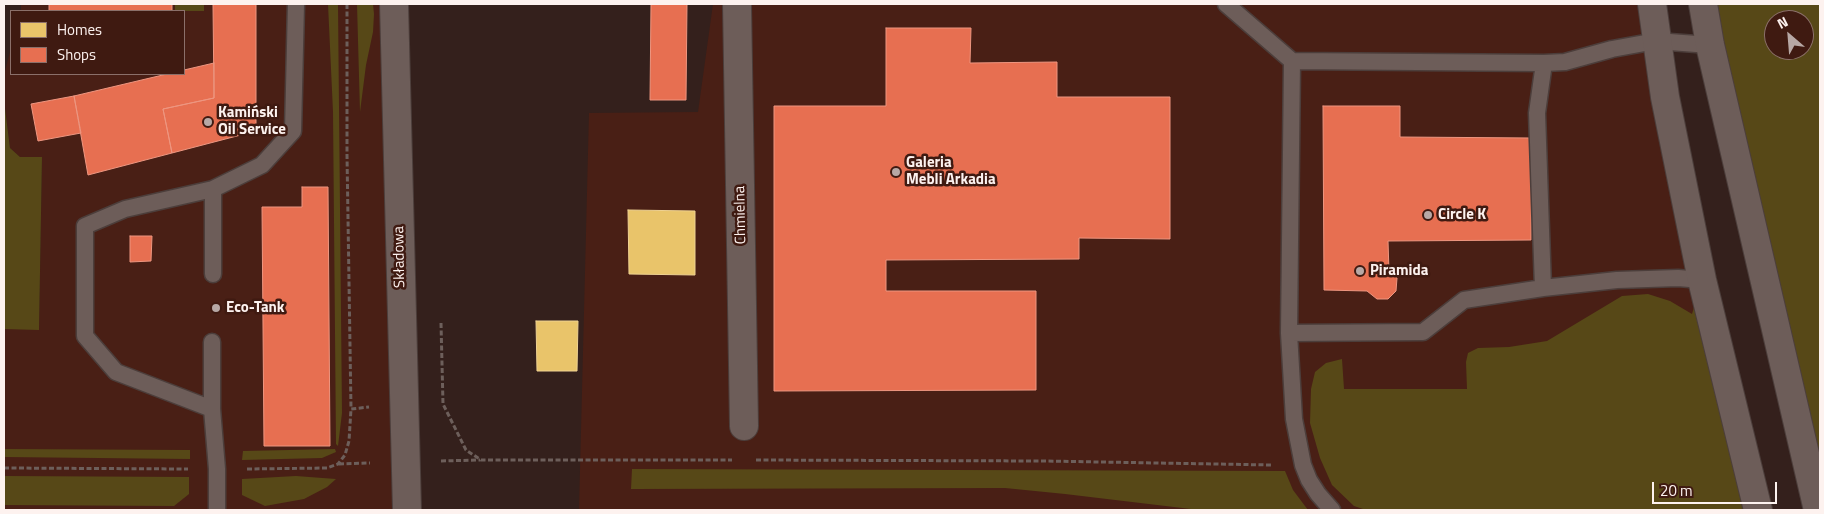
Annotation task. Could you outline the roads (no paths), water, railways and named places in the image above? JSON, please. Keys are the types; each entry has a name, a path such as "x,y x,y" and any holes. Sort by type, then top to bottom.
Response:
{"street":[{"name":"Składowa","path":"394,4 407,510"},
{"name":"Chmielna","path":"737,4 744,426"},
{"path":"1652,4 1667,106 1702,280 1758,510"},
{"path":"1703,4 1710,45 1818,510"}],"lane":[{"path":"212,409 116,372 84,336 85,226 125,209 213,189 262,165 293,131 296,4"},
{"path":"1226,4 1292,61 1544,63 1565,62 1612,49 1656,41 1710,45"},
{"path":"1292,61 1288,333 1294,419 1303,465 1309,480 1332,510"},
{"path":"1543,288 1537,112 1544,63"},
{"path":"213,189 213,274"},
{"path":"1288,333 1422,332 1464,300 1543,288 1617,280 1678,278 1702,280"},
{"path":"212,342 212,409 217,469 217,510"}],"place":[{"name":"Kamiński Oil Service","path":"208,122"},
{"name":"Galeria Mebli Arkadia","path":"896,172"},
{"name":"Circle K","path":"1428,215"},
{"name":"Piramida","path":"1360,271"},
{"name":"Eco-Tank","path":"216,308"}]}
